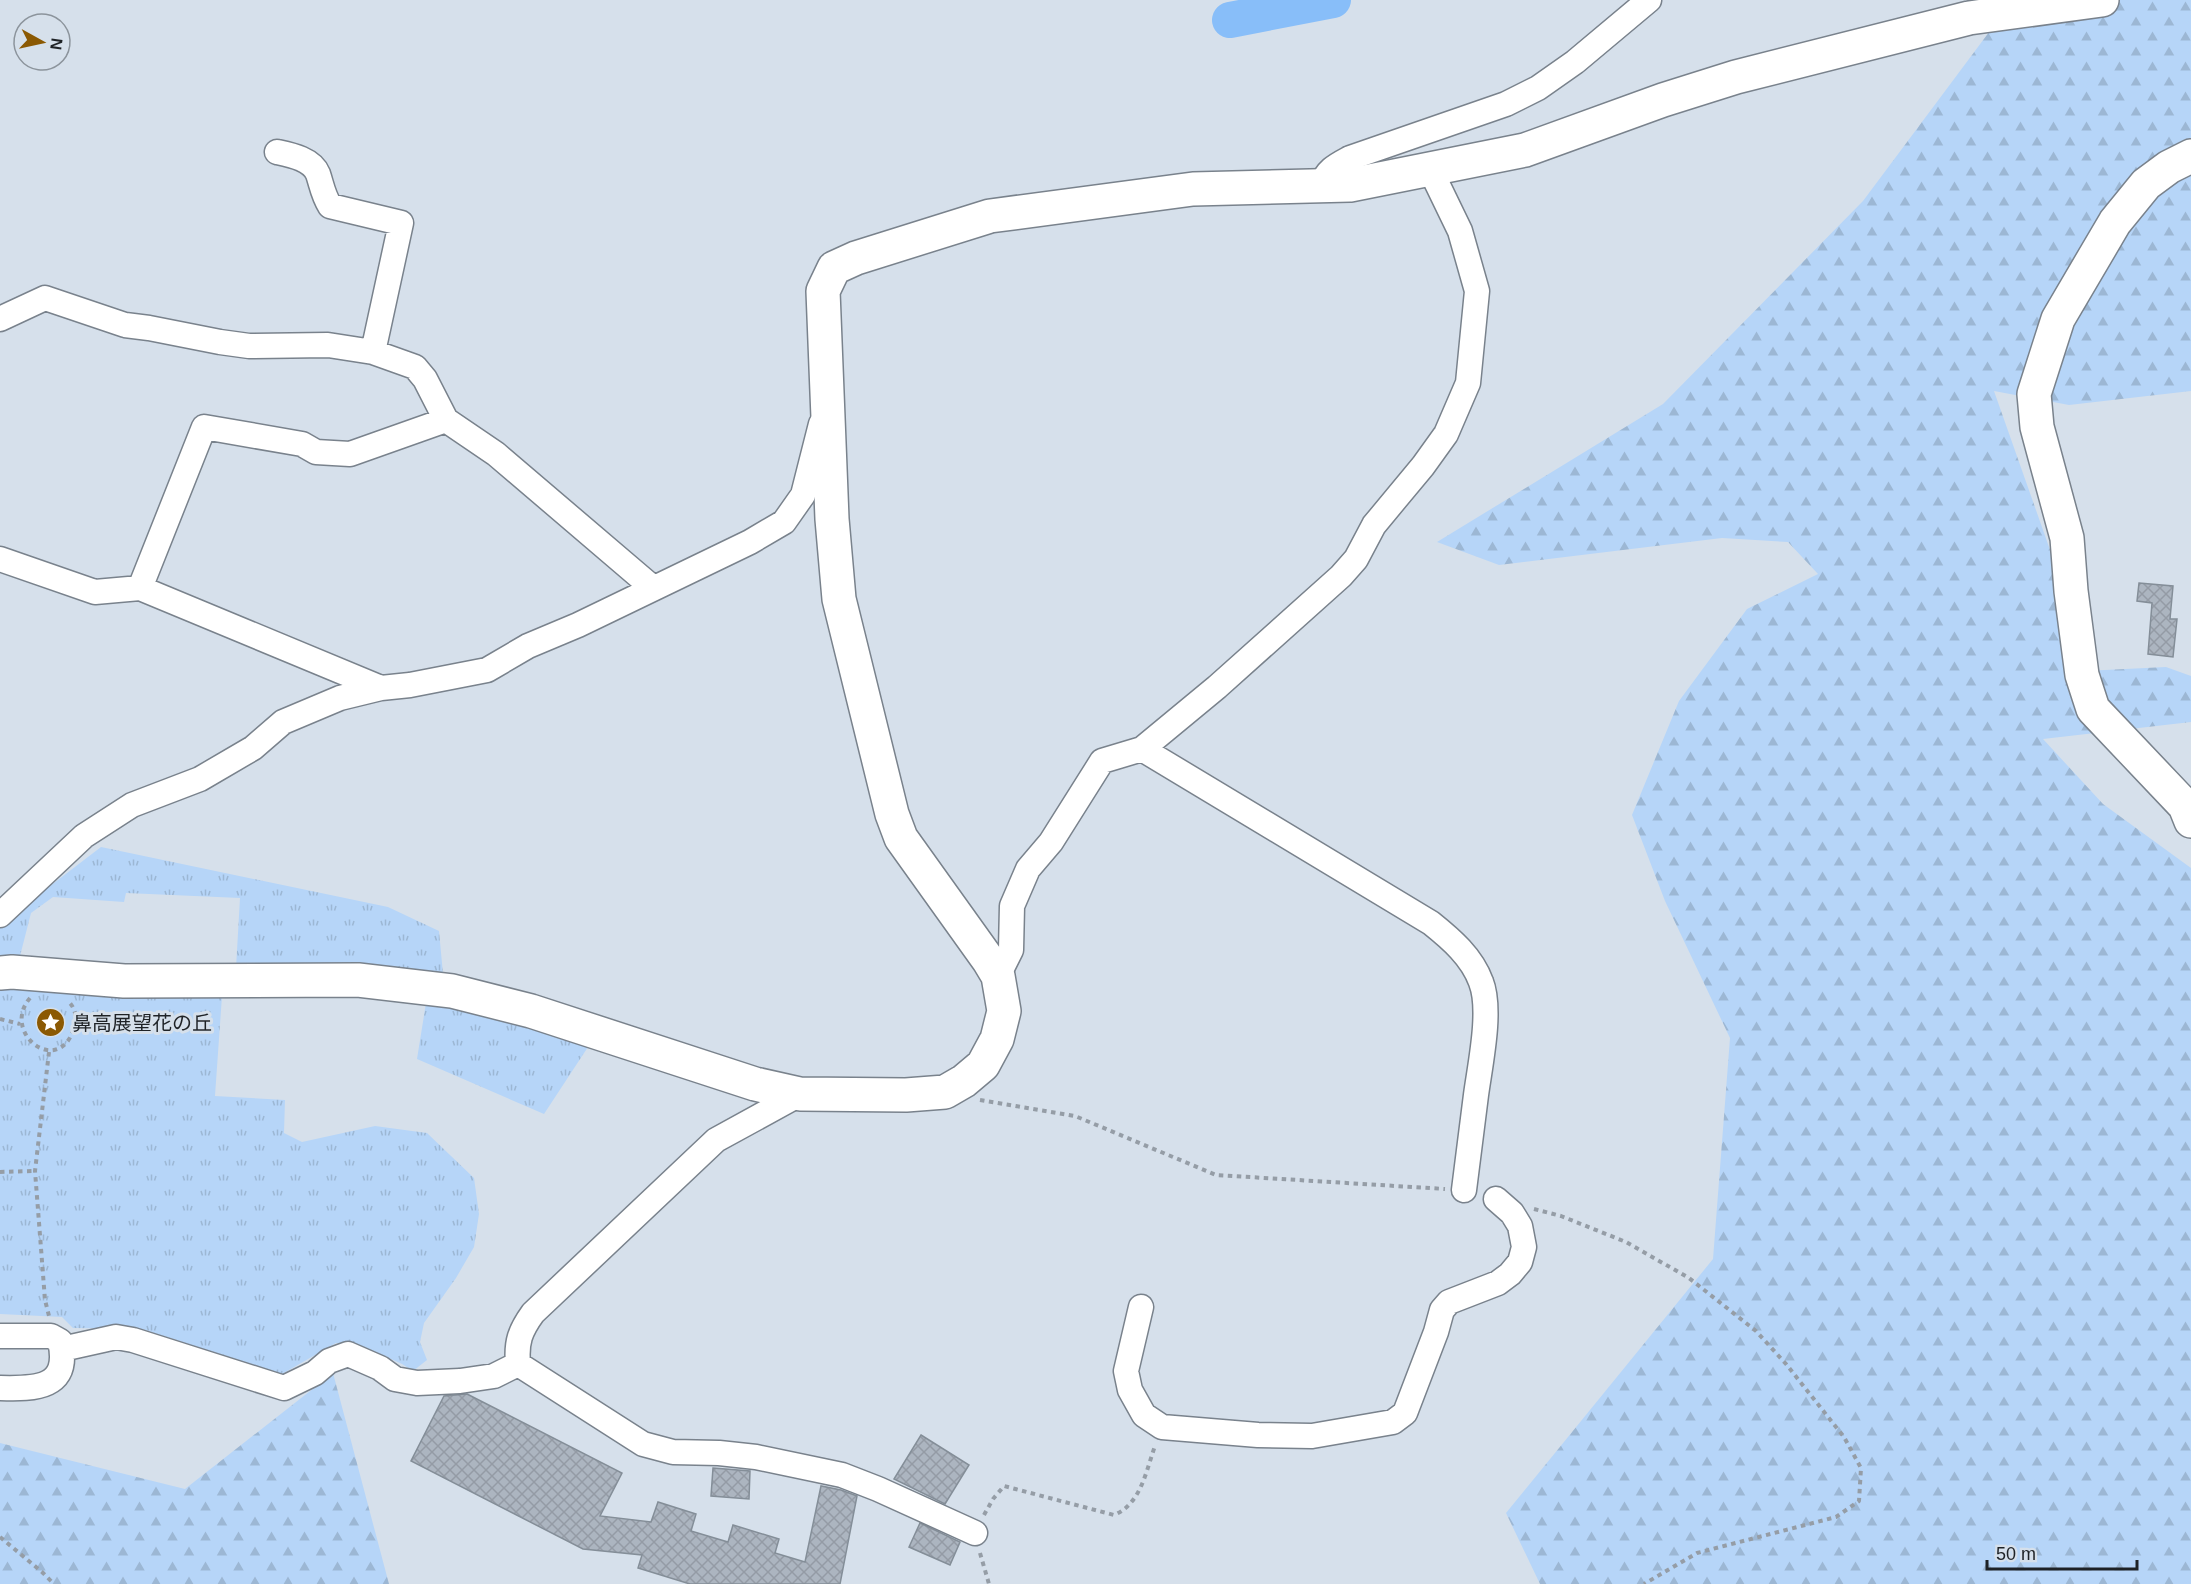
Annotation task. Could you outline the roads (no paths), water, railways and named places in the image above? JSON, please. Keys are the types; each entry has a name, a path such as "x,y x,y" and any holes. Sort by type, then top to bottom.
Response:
{"street":[{"path":"1322,185 1324,176 1350,158 1506,104 1538,88 1575,62 1649,0"},
{"path":"0,973 12,972 47,982 357,980 452,991 531,1011 755,1083 800,1094 945,1092 964,1081 983,1065 997,1039 1004,1011 998,976 902,838 892,814 840,599 832,519 823,291 834,268 856,258 990,216 1193,189 1350,185 1525,150 1663,100 1736,77 1969,18 2102,0"},
{"path":"277,152 294,156 308,163 317,172 323,196 330,206 401,223 373,352"},
{"path":"2191,156 2169,167 2146,184 2115,222 2058,319 2034,394 2037,427 2067,538 2082,675 2093,709 2185,806 2191,821"},
{"path":"998,976 1011,950 1012,906 1028,869 1051,842 1102,761 1142,749 1217,687 1341,576 1356,559 1374,525 1423,466 1446,434 1468,382 1477,291 1460,231 1430,169"},
{"path":"0,319 45,298 125,325 249,346 327,345 373,352 415,367 425,379 446,420 496,454 653,588"},
{"path":"0,915 84,836 132,805 200,779 253,748 283,722 340,698 381,688 410,685 487,670 528,646 579,625 750,542 784,522 803,495 827,398"},
{"path":"140,588 204,427 302,444 316,452 350,454 446,420"},
{"path":"0,559 95,592 140,588 381,688"},
{"path":"1142,749 1431,923 1451,939 1467,957 1482,982 1485,1001 1483,1048 1464,1190"},
{"path":"518,1364 516,1346 524,1325 533,1313 716,1140 800,1094"},
{"path":"1141,1307 1126,1371 1130,1390 1144,1415 1162,1427 1258,1436 1312,1436 1393,1422 1405,1413 1442,1310 1449,1302 1498,1283 1520,1262 1524,1247 1520,1226 1512,1213 1496,1199"},
{"path":"0,1336 56,1343 116,1337 133,1340 284,1388 315,1373 329,1360 348,1354 380,1368 395,1379 417,1383 460,1381 494,1376 518,1364"},
{"path":"0,1388 24,1389 44,1386 53,1379 61,1366 56,1343"},
{"path":"518,1364 643,1444 673,1452 756,1457 842,1475 975,1533"}],"waterway":[{"path":"1230,20 1333,0"}],"place":[{"name":"鼻高展望花の丘","path":"51,1023"}]}
